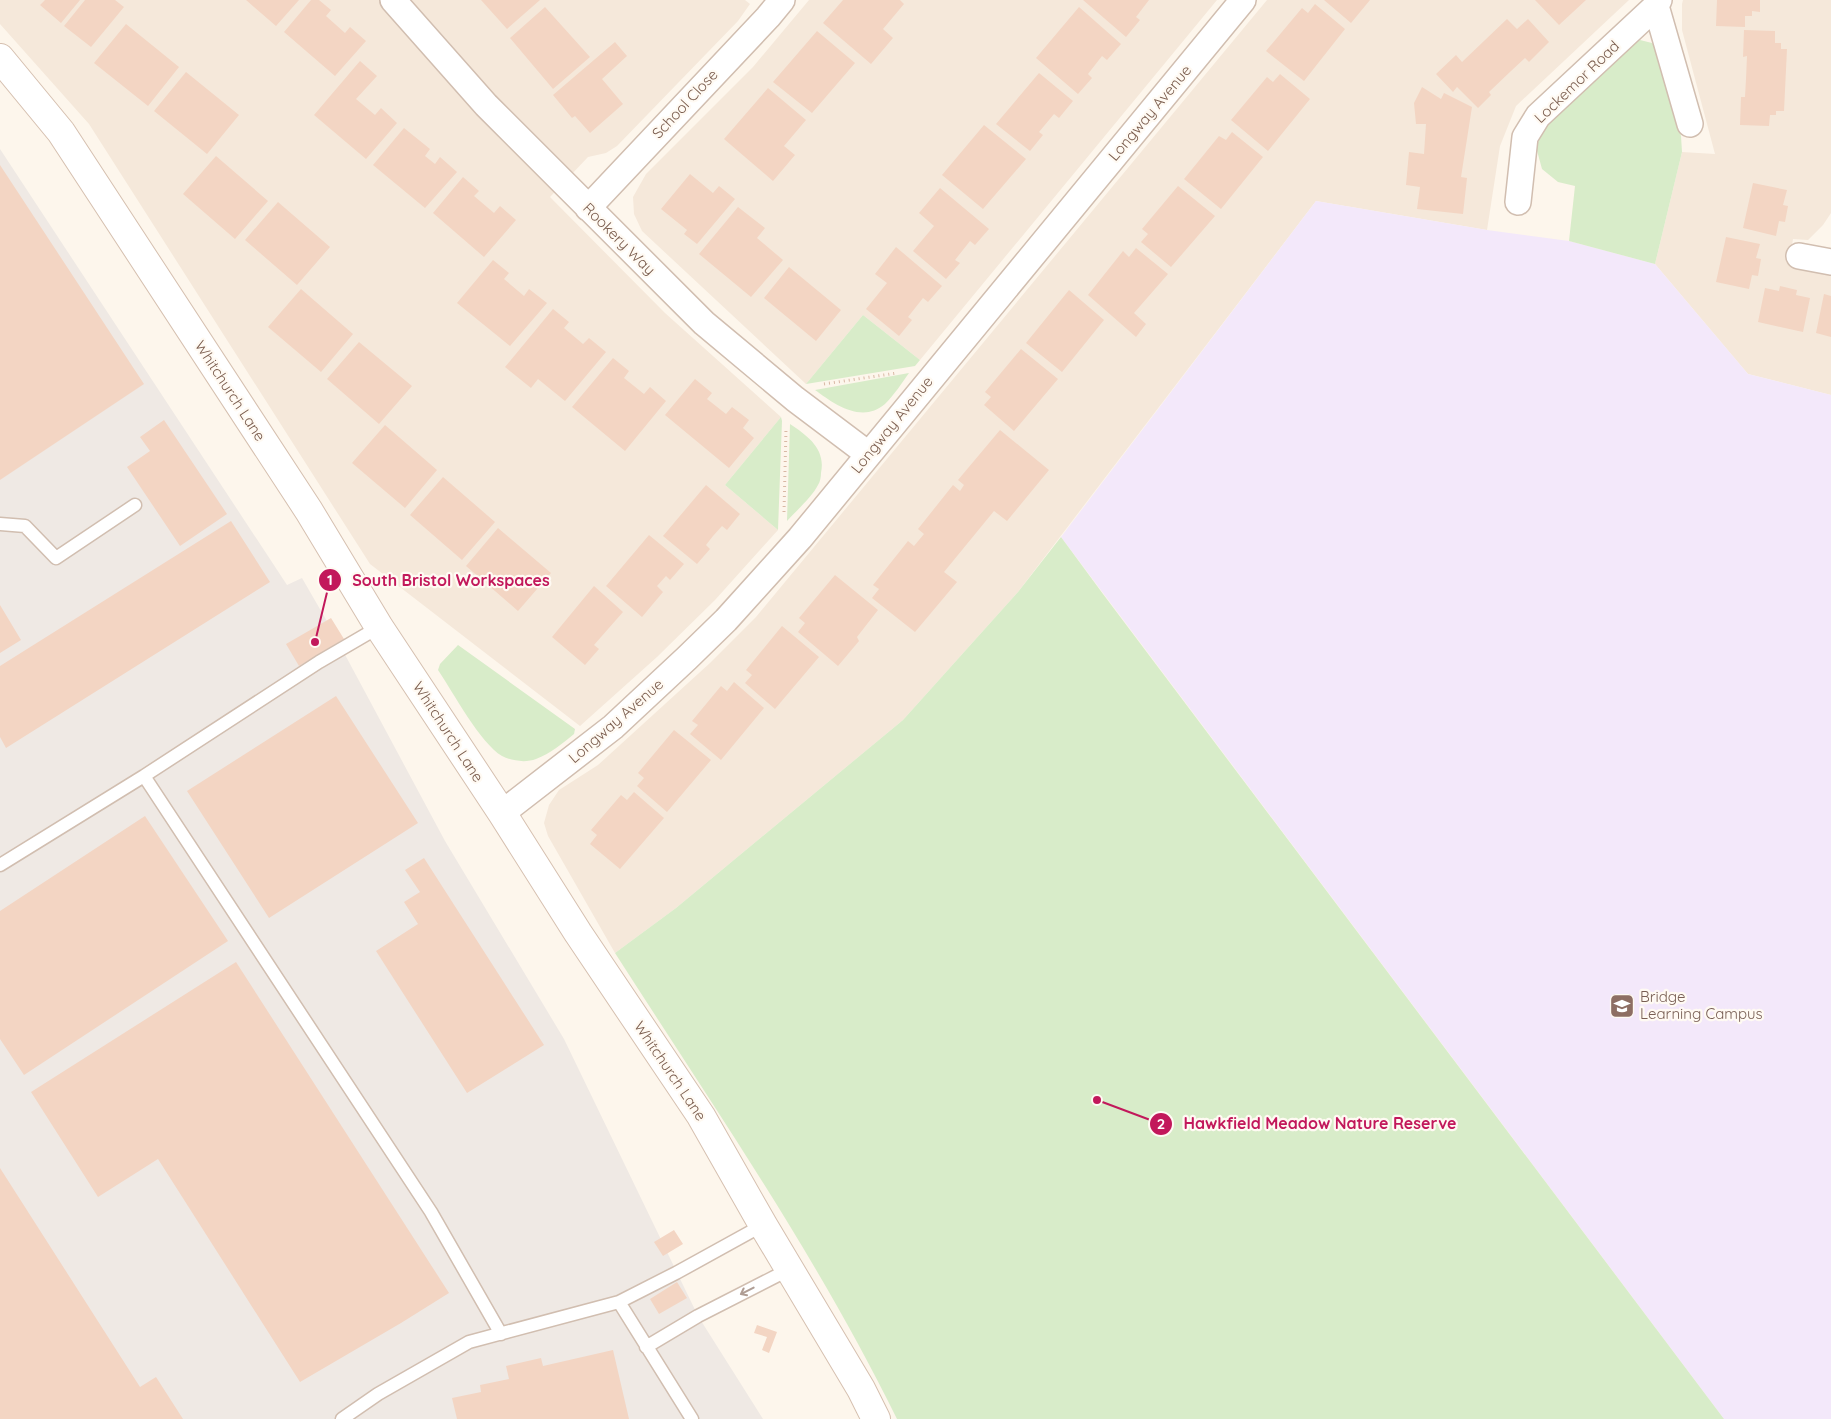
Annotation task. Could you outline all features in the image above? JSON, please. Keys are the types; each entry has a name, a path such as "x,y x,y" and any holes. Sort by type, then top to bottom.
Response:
{"street":[{"name":"Rookery Way","path":"393,0 486,105 704,323 795,399 868,454"},
{"name":"School Close","path":"588,208 782,0"},
{"name":"Longway Avenue","path":"502,813 613,727 726,620 797,541 1243,0"},
{"name":"Lockemor Road","path":"1518,202 1525,137 1538,116 1658,3 1690,124"},
{"name":"Whitchurch Lane","path":"0,58 66,140 303,503 379,627 502,813 578,933 701,1116 763,1225 861,1389 876,1419"},
{"path":"1799,256 1831,262"}],"lane":[{"path":"0,524 25,526 56,558 135,505"},
{"path":"0,865 144,776 319,662 379,627"},
{"path":"144,776 431,1212 501,1334"},
{"path":"342,1419 378,1394 469,1342 619,1302 763,1225"},
{"path":"646,1347 698,1316 790,1269"},
{"path":"619,1302 692,1419"}],"path":[{"path":"797,541 784,528 786,411 795,399 808,387 913,370 930,379"}],"shaded area":[{"path":"0,0 745,0 750,4 738,21 617,146 606,153 588,157 550,197 665,313 781,417 725,485 778,530 715,600 657,657 580,726 370,564 89,124 0,24"},
{"path":"809,0 1217,0 920,360 863,315 806,384 642,231 634,214 633,197 646,174 753,67"},
{"path":"1267,0 1629,0 1516,106 1500,146 1487,230 1316,201 1018,592 903,720 676,908 615,953 548,836 544,823 549,805 559,790 598,765 710,663 756,617"},
{"path":"1683,0 1831,0 1831,213 1823,225 1808,240 1793,239 1789,264 1831,273 1831,395 1748,374 1655,264 1682,152 1715,154 1682,30"},
{"path":"0,149 287,585 302,578 445,841 564,1039 698,1316 763,1419 0,1419"},
{"name":"Bridge Learning Campus","path":"1316,201 1487,230 1569,241 1655,264 1748,374 1831,395 1831,1419 1724,1419 1061,537"}],"green space":[{"path":"1640,40 1652,43 1657,50 1681,136 1682,152 1655,264 1569,241 1575,186 1558,182 1542,169 1536,147 1544,128 1630,46"},
{"path":"863,315 920,360 915,366 806,384"},
{"path":"909,373 885,404 876,410 867,412 858,412 839,406 815,390"},
{"path":"781,417 782,421 778,530 725,485"},
{"path":"790,424 814,444 821,457 822,464 819,484 787,521"},
{"path":"1061,537 1724,1419 897,1419 833,1299 763,1182 615,953 676,908 903,720 1018,592"},
{"path":"458,645 575,729 574,734 561,745 532,760 519,761 502,756 476,729 438,670 440,664"}],"building":[{"path":"45,0 80,0 61,23 40,5"},
{"path":"85,0 115,0 124,7 91,47 64,26"},
{"path":"246,0 299,0 276,26"},
{"path":"311,0 319,0 331,10 326,16 345,33 350,27 366,41 335,76 284,32"},
{"path":"481,0 540,0 507,29"},
{"path":"843,0 900,0 904,4 883,29 893,38 871,64 823,23"},
{"path":"1083,0 1149,0 1136,17 1140,20 1126,37"},
{"path":"1324,0 1370,0 1351,23"},
{"path":"1535,0 1586,0 1559,25"},
{"path":"1717,0 1760,0 1760,12 1752,11 1752,16 1745,16 1745,27 1716,26"},
{"path":"1315,4 1345,29 1304,81 1266,51 1302,8 1308,13"},
{"path":"545,7 590,57 553,89 510,38"},
{"path":"1079,7 1121,44 1107,60 1102,56 1088,74 1092,78 1078,94 1036,58"},
{"path":"1507,19 1517,29 1528,19 1549,42 1529,62 1525,58 1511,71 1489,92 1491,95 1478,108 1457,87 1453,92 1436,74 1456,55 1462,62"},
{"path":"126,24 179,67 148,106 94,63"},
{"path":"1744,30 1775,31 1775,43 1781,43 1781,49 1787,49 1784,111 1776,111 1776,115 1770,115 1769,126 1740,125 1741,97 1745,97 1747,56 1743,57"},
{"path":"817,31 855,63 812,113 773,82"},
{"path":"615,42 627,56 602,79 623,104 590,133 575,116 572,118 553,95"},
{"path":"360,61 377,76 356,99 375,115 381,108 397,123 366,159 314,115"},
{"path":"186,72 239,115 207,154 154,111"},
{"path":"1039,73 1073,101 1059,118 1054,114 1039,132 1043,135 1030,151 996,124"},
{"path":"1280,74 1310,99 1268,151 1231,120 1267,77 1273,82"},
{"path":"1422,87 1441,99 1444,93 1472,107 1461,177 1467,178 1463,214 1417,209 1420,187 1406,185 1409,152 1424,154 1426,124 1416,124 1414,103"},
{"path":"768,88 806,120 784,146 795,155 773,181 724,139"},
{"path":"984,125 1026,159 983,209 942,175"},
{"path":"404,128 430,149 425,156 435,164 440,157 457,172 425,208 373,165"},
{"path":"1232,132 1263,157 1221,209 1184,179 1219,136 1226,140"},
{"path":"216,156 268,201 235,239 183,194"},
{"path":"0,165 144,384 0,480"},
{"path":"690,174 713,193 719,186 735,199 697,244 684,234 687,230 661,209"},
{"path":"463,177 479,191 474,196 494,213 500,206 516,220 484,257 433,213"},
{"path":"1753,183 1787,190 1783,205 1788,206 1785,222 1779,221 1776,236 1743,228"},
{"path":"1178,186 1215,216 1171,267 1141,242 1148,234 1142,229"},
{"path":"940,188 989,229 975,245 970,241 955,260 960,263 946,279 913,251 934,226 919,213"},
{"path":"278,202 330,247 297,285 245,240"},
{"path":"738,207 765,228 757,238 783,260 751,297 699,254"},
{"path":"1726,237 1760,244 1756,258 1761,259 1758,276 1752,275 1749,289 1716,282"},
{"path":"896,247 942,286 928,302 923,298 908,317 912,320 899,336 866,309 887,283 875,274"},
{"path":"1136,248 1168,274 1134,313 1146,324 1136,337 1088,295 1123,251 1129,257"},
{"path":"493,260 509,273 504,279 524,296 529,289 547,303 510,346 457,303"},
{"path":"789,267 841,310 816,341 764,298"},
{"path":"1780,286 1797,290 1796,295 1810,298 1803,332 1758,322 1765,288 1779,291"},
{"path":"301,289 353,334 321,372 268,327"},
{"path":"1069,290 1104,320 1062,372 1026,343"},
{"path":"1824,294 1831,296 1831,337 1816,333"},
{"path":"553,309 569,322 564,328 583,344 589,338 606,352 565,401 538,379 531,388 505,367"},
{"path":"359,342 412,386 379,424 327,379"},
{"path":"1021,349 1058,379 1014,431 984,405 991,397 985,392"},
{"path":"613,358 629,371 624,378 644,394 650,387 666,401 625,451 572,407"},
{"path":"695,379 712,393 707,399 726,414 732,407 749,420 743,428 754,438 729,468 665,415"},
{"path":"164,420 227,514 180,546 127,467 150,451 140,437"},
{"path":"385,425 437,470 405,508 352,463"},
{"path":"1000,430 1049,470 1007,521 994,511 944,572 957,582 915,632 872,598 879,589 873,585 908,541 914,546 924,534 918,529 953,485 960,491 964,485 958,480"},
{"path":"443,477 495,522 462,560 410,515"},
{"path":"706,485 740,514 727,530 722,526 713,536 706,545 710,549 697,564 663,536"},
{"path":"231,521 270,582 6,748 0,737 0,666"},
{"path":"498,528 551,573 518,611 466,566"},
{"path":"649,535 684,564 670,580 666,576 657,586 663,592 642,617 606,586"},
{"path":"835,575 878,610 857,637 859,641 838,666 798,632 805,623 799,618"},
{"path":"594,586 623,612 594,645 599,649 585,665 552,637"},
{"path":"0,605 21,640 0,653"},
{"path":"331,618 344,639 299,666 286,644"},
{"path":"782,626 819,657 775,709 745,683 752,675 746,670"},
{"path":"734,682 764,708 721,760 690,734 698,725 692,721 721,686 727,691"},
{"path":"336,696 418,823 269,918 187,791"},
{"path":"674,730 711,760 667,812 637,786 644,778 638,773"},
{"path":"634,792 664,818 620,869 590,844 597,835 591,830 621,795 627,800"},
{"path":"145,816 228,941 24,1075 0,1039 0,911"},
{"path":"424,858 544,1045 467,1093 376,951 418,924 404,902 420,892 405,870"},
{"path":"236,962 449,1293 300,1382 158,1159 98,1197 31,1092"},
{"path":"0,1168 140,1387 156,1377 183,1419 0,1419"},
{"path":"674,1230 683,1244 663,1256 654,1242"},
{"path":"677,1282 687,1298 659,1314 650,1299"},
{"path":"757,1325 777,1332 769,1353 762,1350 767,1337 754,1333"},
{"path":"613,1350 629,1419 457,1419 452,1398 481,1392 480,1385 509,1379 506,1366 541,1358 543,1366"}],"place":[{"name":"South Bristol Workspaces","path":"315,642"},
{"name":"Bridge Learning Campus","path":"1622,1006"},
{"name":"Hawkfield Meadow Nature Reserve","path":"1097,1100"}]}
